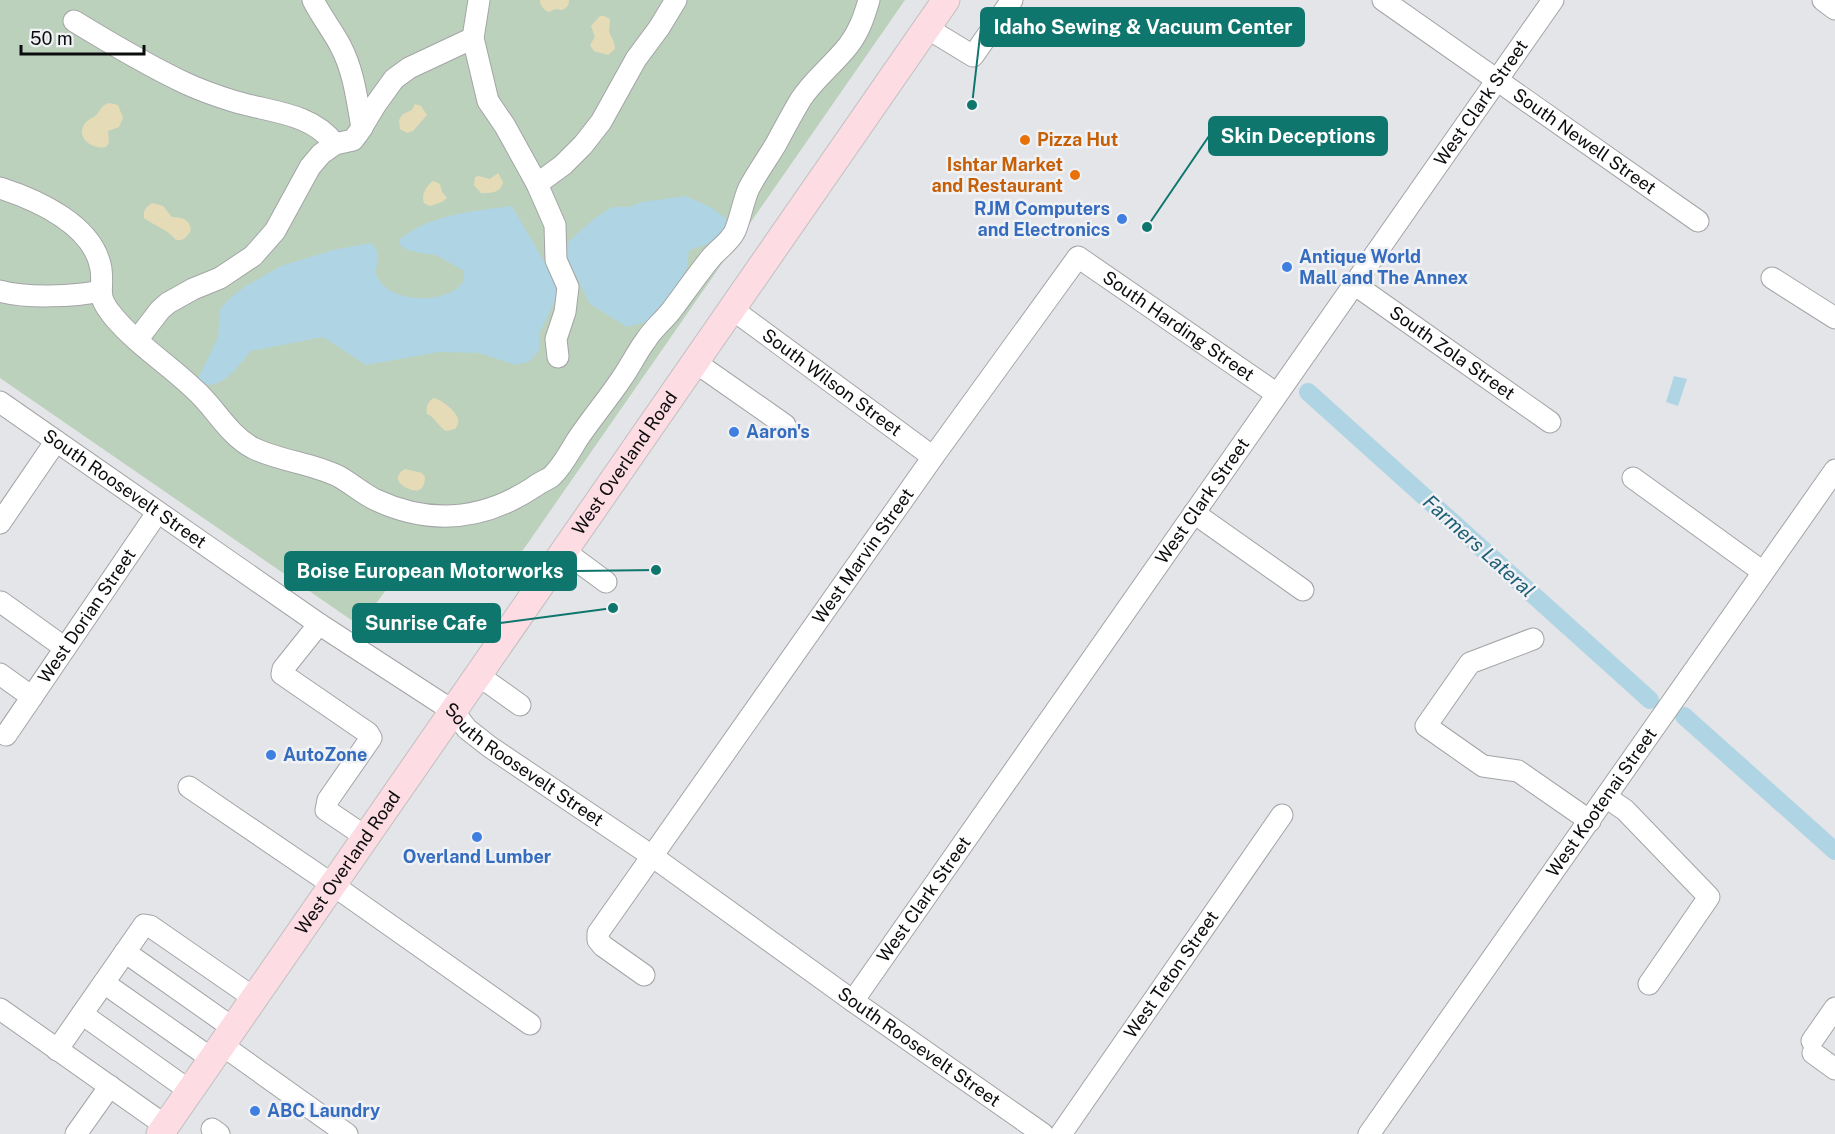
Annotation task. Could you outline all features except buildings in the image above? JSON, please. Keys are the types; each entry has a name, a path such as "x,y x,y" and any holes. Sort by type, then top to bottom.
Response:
{"main road":[{"name":"West Overland Road","path":"163,1130 946,0"}],"street":[{"path":"314,0 340,46 349,68 356,91 362,128"},
{"path":"479,0 473,38 488,102 505,126 537,184 555,225 556,261 568,287 565,312 556,339 558,357"},
{"path":"537,184 584,146 601,122 636,59 676,0"},
{"path":"0,189 53,211 80,232 98,257 101,270 100,291 103,302 110,313 120,325 194,389 242,441 268,454 338,476 372,498 405,511 455,516 477,513 498,507 551,477 560,466 623,377 647,337 735,231 748,190 802,97 855,36 869,0"},
{"path":"927,28 973,56 1012,0"},
{"name":"South Newell Street","path":"1383,0 1698,221"},
{"name":"West Clark Street","path":"853,1001 1552,0"},
{"path":"1823,0 1835,9"},
{"path":"74,21 151,66 187,84 232,101 292,115 310,122 329,135 335,144"},
{"path":"137,340 168,303 220,278 253,256 275,231 310,167 321,154 335,144 353,140 394,79 409,68 473,38"},
{"name":"South Harding Street","path":"1078,257 1277,394"},
{"name":"West Marvin Street","path":"644,975 603,946 598,940 598,933 933,457 1078,257"},
{"path":"1772,278 1835,318"},
{"name":"South Zola Street","path":"1354,284 1550,422"},
{"path":"0,291 18,295 49,295 88,294 100,291"},
{"name":"South Wilson Street","path":"732,309 933,457"},
{"path":"695,362 785,425"},
{"name":"South Roosevelt Street","path":"0,402 319,624 453,711 467,729 490,747 652,856 853,1001 1044,1134"},
{"path":"0,523 56,441"},
{"name":"West Kootenai Street","path":"1369,1134 1835,470"},
{"path":"1633,478 1763,572"},
{"name":"West Dorian Street","path":"12,727 157,513"},
{"path":"1194,513 1303,590"},
{"path":"564,551 606,582"},
{"path":"1,602 65,648"},
{"path":"319,624 283,669 282,674 368,733 370,738 328,800 326,810 366,837"},
{"path":"1533,639 1470,663 1426,726 1483,766 1518,771 1590,821"},
{"path":"0,674 32,697"},
{"path":"478,675 520,705"},
{"path":"189,787 530,1024"},
{"path":"1606,797 1626,810 1709,897 1649,984"},
{"name":"West Teton Street","path":"1061,1134 1282,815"},
{"path":"57,1050 144,925 150,926 254,998"},
{"path":"125,952 222,1044 347,1134"},
{"path":"104,983 222,1044"},
{"path":"1835,1008 1813,1047 1835,1069"},
{"path":"0,1009 110,1086 163,1130"},
{"path":"82,1014 190,1091"},
{"path":"76,1134 110,1086"}],"green space":[{"path":"0,0 905,0 505,576 406,562 360,626 0,378"}],"sand":[{"path":"540,0 569,0 569,3 562,10 555,9 549,12 543,8"},
{"path":"600,16 610,19 609,32 615,49 608,55 594,51 590,45 595,37 591,26"},
{"path":"109,103 118,105 123,118 119,127 108,131 109,143 106,147 96,147 84,139 82,130 86,122"},
{"path":"415,104 421,106 427,115 413,131 407,133 400,129 399,120 403,114 412,110"},
{"path":"498,173 503,182 498,190 481,193 474,185 475,177 490,179"},
{"path":"433,181 440,184 447,198 430,206 424,203 423,197 426,188"},
{"path":"152,203 163,206 172,217 187,221 191,230 187,237 176,240 165,230 144,218 145,209"},
{"path":"434,398 445,403 455,413 458,425 455,429 446,431 427,414 428,404"},
{"path":"405,469 422,473 425,479 421,489 411,490 399,482 400,473"}],"water":[{"path":"686,196 712,208 729,221 713,240 704,246 689,250 687,269 679,288 653,320 627,327 590,304 566,257 569,241 595,218 612,207 629,207 642,202"},
{"path":"512,206 557,284 554,303 540,332 539,350 530,361 515,365 479,353 439,352 366,365 323,337 251,351 225,379 204,385 198,379 218,337 220,309 246,286 281,266 333,250 370,243 378,253 375,273 383,285 390,290 417,298 445,295 463,282 464,271 436,255 405,249 400,245 399,240 411,231 439,219 468,212"},
{"path":"1674,376 1687,379 1678,406 1666,402"}],"waterway":[{"name":"Farmers Lateral","path":"1308,392 1650,700"},
{"name":"Farmers Lateral","path":"1684,716 1835,851"}],"place":[{"name":"Idaho Sewing & Vacuum Center","path":"972,105"},
{"name":"Pizza Hut","path":"1025,140"},
{"name":"Ishtar Market and Restaurant","path":"1075,175"},
{"name":"RJM Computers and Electronics","path":"1122,219"},
{"name":"Skin Deceptions","path":"1147,227"},
{"name":"Antique World Mall and The Annex","path":"1287,267"},
{"name":"Aaron's","path":"734,432"},
{"name":"Boise European Motorworks","path":"656,570"},
{"name":"Sunrise Cafe","path":"613,608"},
{"name":"AutoZone","path":"271,755"},
{"name":"Overland Lumber","path":"477,837"},
{"name":"ABC Laundry","path":"255,1111"}]}
